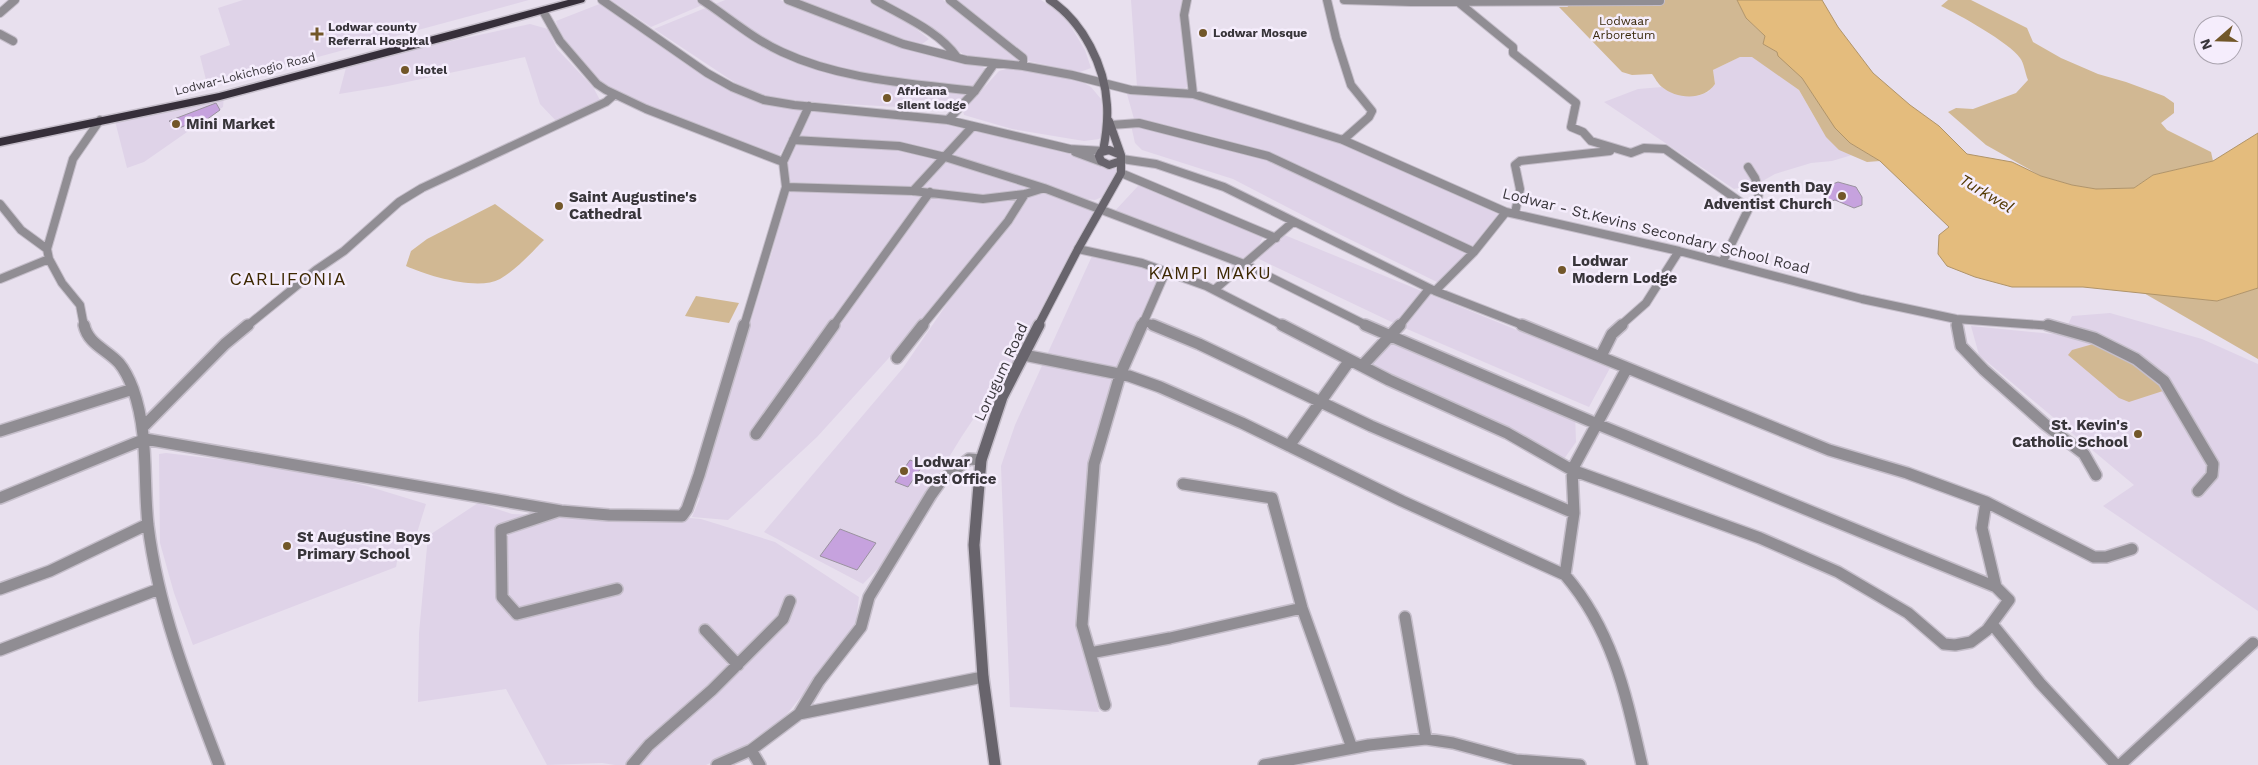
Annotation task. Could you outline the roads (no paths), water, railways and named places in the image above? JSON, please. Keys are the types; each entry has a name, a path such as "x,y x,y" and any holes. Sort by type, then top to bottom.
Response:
{"highway":[{"name":"Lodwar-Lokichogio Road","path":"0,138 249,82 552,0"},
{"name":"Lodwar-Lokichogio Road","path":"0,142 220,96 580,0"}],"main road":[{"path":"1050,0 1061,8 1075,23 1095,54 1106,83 1109,123 1121,158 1121,173"},
{"path":"1109,123 1103,151 1099,155 1103,163 1112,172 1112,187"},
{"path":"1103,151 1113,151 1121,158"},
{"path":"1103,163 1115,164 1121,158"},
{"name":"Lorugum Road","path":"995,765 983,677 974,545 981,460 998,406 1078,249 1121,173"}],"street":[{"path":"0,13 15,0"},
{"path":"602,0 706,73 732,87 773,102 948,120 1070,149 1103,151"},
{"path":"702,0 779,50 815,64 862,75 975,91"},
{"name":"Lodwar - St.Kevins Secondary School Road","path":"788,0 903,44 956,57 994,64 1023,66 1131,90 1193,94 1343,140 1511,212 1576,229 1679,251 1862,298 1956,319 2048,325 2094,338 2136,359 2164,381 2173,394 2213,464 2212,475 2198,491"},
{"path":"874,0 933,35 954,52 956,57"},
{"path":"950,0 1023,58 1023,66"},
{"path":"1187,0 1184,15 1193,94"},
{"path":"1327,0 1336,38 1351,85 1372,111 1369,117 1343,140"},
{"path":"1344,0 1458,2 1660,1"},
{"path":"1458,2 1513,46 1513,53 1576,103 1570,128 1583,132 1591,141 1631,153 1644,148 1666,149 1749,208"},
{"path":"543,11 560,42 574,59 597,84 614,95 690,127 739,143 783,162"},
{"path":"0,34 13,40"},
{"path":"948,120 975,91 994,64"},
{"path":"143,427 225,344 316,270 344,251 399,202 422,188 606,102 614,95"},
{"path":"0,498 145,439 561,511 682,516 685,513 786,187 783,162 809,106"},
{"path":"0,279 48,254 73,159 100,120"},
{"path":"1109,123 1139,123 1159,127 1268,156 1474,252"},
{"path":"913,191 972,127"},
{"path":"793,140 899,146 945,157 1071,196 1101,211 1244,264 1356,321 1596,424 1996,587 2010,600 1992,624 1972,642 1955,645 1944,644 1908,613 1838,572 1760,538 1572,470 1507,433 1362,366 1214,290 1142,263 1078,249"},
{"path":"1070,149 1103,163"},
{"path":"1362,366 1432,290 1474,252 1511,212 1520,199 1518,175 1515,165 1520,161 1610,151"},
{"path":"1121,158 1156,164 1204,180 1248,198 1432,290 1602,356 1627,368 1829,450 1907,473 1986,502 2094,557 2106,557 2132,549"},
{"path":"1723,262 1749,208 1758,199 1759,191 1755,178 1748,167"},
{"path":"1121,173 1276,238"},
{"path":"786,187 930,192 969,199 1025,194 1044,188"},
{"path":"756,434 930,192"},
{"path":"897,358 970,265 1008,221 1025,194"},
{"path":"0,204 21,230 48,254 69,294 80,305 86,335 120,364 133,389 145,439 148,524 159,589 185,676 219,765"},
{"path":"1214,290 1230,274 1276,238 1293,222"},
{"path":"1602,356 1612,334 1646,303 1679,251"},
{"path":"1105,705 1082,624 1094,464 1120,375 1166,272"},
{"path":"1956,319 1961,346 1984,370 2046,425 2084,454 2096,475"},
{"path":"1143,322 1199,344 1371,426 1574,513"},
{"path":"1024,355 1120,375 1160,387 1289,446 1402,501 1565,575 1576,585 1597,615 1627,701 1642,765"},
{"path":"1289,446 1319,401 1350,360"},
{"path":"1565,575 1574,513 1572,470 1627,368"},
{"path":"0,431 133,389"},
{"path":"717,765 751,750 799,714 819,681 861,627 869,597 931,494 941,481 969,459 981,460"},
{"path":"1183,484 1272,498 1302,608 1352,748"},
{"path":"1986,502 1982,528 1996,587"},
{"path":"561,511 501,530 502,597 517,614 618,589"},
{"path":"0,589 50,571 148,524"},
{"path":"0,650 159,589"},
{"path":"632,765 649,745 738,665 783,619 790,601"},
{"path":"1090,653 1170,638 1302,608"},
{"path":"1405,617 1426,739"},
{"path":"1992,624 2040,683 2116,765"},
{"path":"705,630 738,665"},
{"path":"2120,765 2253,643"},
{"path":"799,714 983,677"},
{"path":"1264,765 1352,748 1426,739 1453,743 1516,760 1580,765"},
{"path":"751,750 760,765"}],"water":[{"name":"Turkwel","path":"1737,0 1822,0 1838,27 1873,73 1910,105 1939,126 1967,154 2012,162 2041,176 2072,185 2096,189 2134,188 2153,175 2213,161 2258,133 2258,288 2217,301 2083,287 2012,287 1975,277 1947,266 1938,254 1939,235 1949,227 1880,161 1850,143 1835,128 1802,78 1778,56 1777,52 1763,44 1765,36 1746,18"}],"place":[{"name":"Lodwar Mosque","path":"1203,33"},
{"name":"Lodwar county Referral Hospital","path":"317,34"},
{"name":"Hotel","path":"405,70"},
{"name":"Africana silent lodge","path":"887,98"},
{"name":"Mini Market","path":"176,124"},
{"name":"Seventh Day Adventist Church","path":"1842,196"},
{"name":"Saint Augustine's Cathedral","path":"559,206"},
{"name":"Lodwar Modern Lodge","path":"1562,270"},
{"name":"St. Kevin's Catholic School","path":"2138,434"},
{"name":"Lodwar Post Office","path":"904,471"},
{"name":"St Augustine Boys Primary School","path":"287,546"}],"district":[{"name":"KAMPI MAKU","path":"1210,273"},
{"name":"CARLIFONIA","path":"288,279"}],"park label":[{"name":"Lodwaar Arboretum","path":"1624,28"}]}
